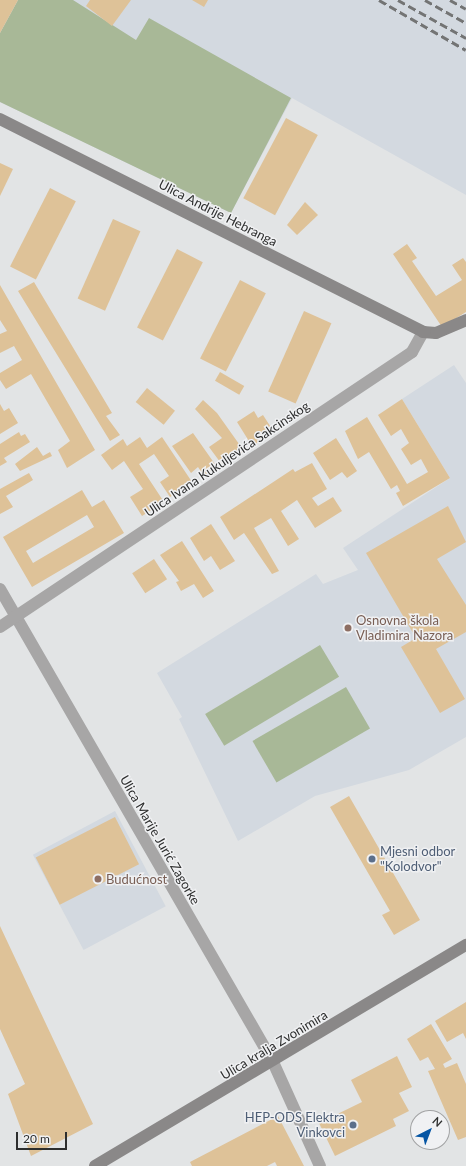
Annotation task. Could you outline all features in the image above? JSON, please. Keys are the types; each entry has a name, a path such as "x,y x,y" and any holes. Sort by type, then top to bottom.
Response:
{"main road":[{"name":"Ulica Andrije Hebranga","path":"0,119 423,332"},
{"path":"423,332 436,334 466,320"},
{"name":"Ulica kralja Zvonimira","path":"95,1166 273,1062 466,945"}],"street":[{"name":"Ulica Ivana Kukuljevića Sakcinskog","path":"0,627 412,352 423,332"},
{"name":"Ulica Marije Jurić Zagorke","path":"0,589 273,1062 320,1166"}],"shaded area":[{"path":"0,0 466,0 466,195 292,98 231,213 0,102"},
{"name":"Osnovna škola Vladimira Nazora","path":"454,365 466,383 466,737 409,770 315,796 238,841 179,719 182,717 157,673 316,574 323,584 358,570 343,548 450,478 402,399"},
{"name":"Budućnost","path":"115,811 166,906 84,950 33,855"}],"green space":[{"path":"18,0 73,0 136,40 149,18 291,98 231,213 0,102 0,33"},
{"path":"320,645 339,677 224,746 205,714"},
{"path":"346,687 370,729 276,783 252,741"}],"building":[{"path":"0,0 18,0 0,33"},
{"path":"90,0 131,0 112,26 86,6"},
{"path":"192,0 208,0 204,7"},
{"path":"286,118 318,135 275,215 243,198"},
{"path":"0,163 13,169 0,196"},
{"path":"50,188 76,201 36,280 10,266"},
{"path":"305,202 318,215 297,235 287,225"},
{"path":"113,219 140,231 105,311 78,298"},
{"path":"407,244 417,258 412,261 436,296 462,280 452,265 463,258 466,262 466,312 442,327 393,254"},
{"path":"177,249 203,262 163,341 137,327"},
{"path":"240,280 266,293 226,372 200,358"},
{"path":"34,282 112,413 106,416 120,435 110,441 18,291"},
{"path":"0,285 95,450 67,468 58,450 70,441 31,374 6,389 0,380 0,373 22,360 14,346 0,353 0,334 7,331 0,320"},
{"path":"304,311 331,323 296,404 268,391"},
{"path":"220,372 244,386 239,395 215,381"},
{"path":"147,388 175,411 164,425 136,402"},
{"path":"402,399 450,478 403,506 396,493 400,491 397,485 391,489 369,452 358,459 345,431 367,417 407,484 428,472 421,459 411,465 401,449 409,443 401,429 391,436 378,415"},
{"path":"203,400 217,413 244,451 223,466 209,447 222,438 195,409"},
{"path":"0,404 4,411 9,408 18,423 0,434"},
{"path":"254,411 258,418 263,415 274,432 252,446 237,422"},
{"path":"19,432 21,436 25,434 30,442 4,458 7,462 0,466 0,444"},
{"path":"193,433 217,467 204,476 198,467 191,473 172,446"},
{"path":"140,437 147,448 162,437 192,482 170,497 160,482 169,476 154,454 139,464 164,502 142,516 130,497 143,489 124,461 112,470 101,455 123,439 127,446"},
{"path":"336,438 357,471 347,478 342,472 330,480 313,453"},
{"path":"37,447 43,456 50,452 52,456 20,471 15,464"},
{"path":"312,463 327,489 312,498 318,506 333,497 342,511 315,528 297,500 281,511 299,539 288,546 271,518 254,528 279,571 272,574 244,533 234,540 220,517 293,469 295,472"},
{"path":"29,473 33,480 6,496 13,507 0,514 0,489"},
{"path":"82,490 92,507 104,500 124,533 32,587 3,537","holes":["87,515 94,527 33,563 26,551"]},
{"path":"448,506 466,542 437,559 466,605 466,632 436,649 465,699 440,713 401,647 416,638 366,553"},
{"path":"211,524 235,561 220,570 211,556 204,561 190,538"},
{"path":"182,541 214,591 203,598 194,584 181,591 176,582 179,581 160,555"},
{"path":"154,559 167,579 145,593 132,573"},
{"name":"Mjesni odbor \"Kolodvor\"","path":"349,796 420,920 394,935 382,915 390,911 330,807"},
{"path":"115,817 139,864 60,905 36,857"},
{"path":"0,926 93,1124 31,1156 8,1094 25,1084 0,1029"},
{"path":"466,1002 466,1039 463,1033 447,1042 435,1021"},
{"path":"431,1024 452,1059 443,1064 445,1068 457,1063 466,1084 466,1137 458,1140 450,1122 450,1110 445,1110 428,1071 435,1069 428,1057 420,1061 407,1039"},
{"path":"397,1056 412,1087 399,1093 409,1111 393,1119 396,1126 335,1156 319,1123 362,1102 351,1080"},
{"path":"278,1116 304,1166 277,1166 275,1162 267,1166 192,1166 190,1162"}],"railway":[{"path":"379,0 466,50"},
{"path":"398,0 466,38"},
{"path":"425,0 466,23"},
{"path":"450,0 466,9"}],"place":[{"name":"Osnovna škola Vladimira Nazora","path":"348,628"},
{"name":"Mjesni odbor \"Kolodvor\"","path":"372,859"},
{"name":"Budućnost","path":"98,879"},
{"name":"HEP-ODS Elektra Vinkovci","path":"353,1125"}]}
